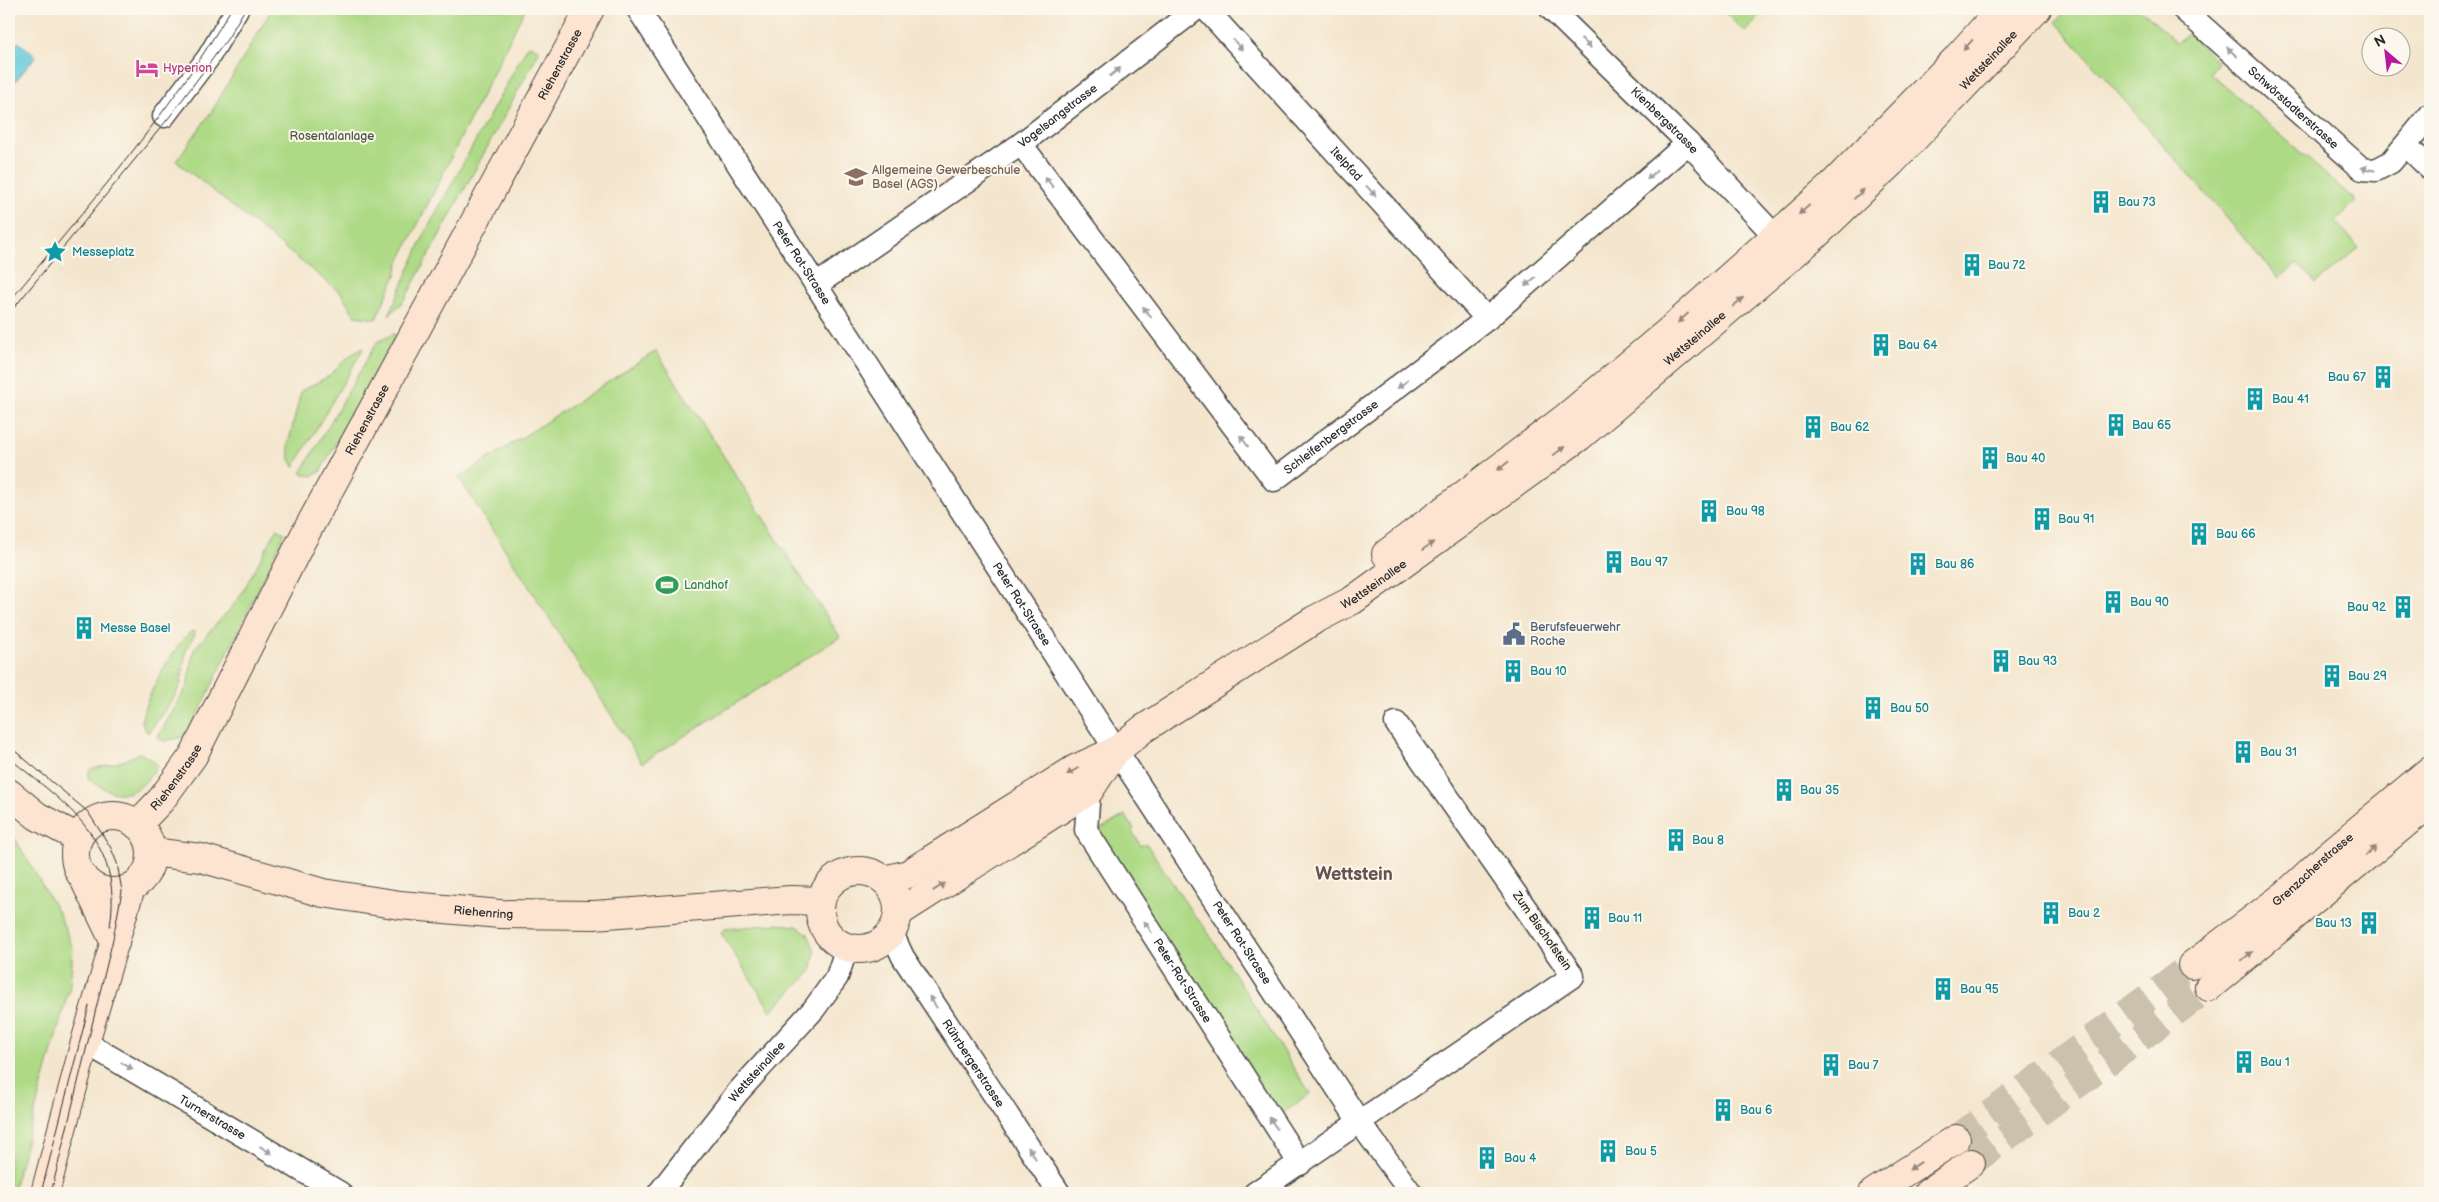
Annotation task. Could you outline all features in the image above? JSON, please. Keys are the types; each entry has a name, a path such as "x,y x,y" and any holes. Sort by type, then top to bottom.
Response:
{"main road":[{"name":"Riehenstrasse","path":"137,825 162,800 193,756 303,538 590,9"},
{"name":"Wettsteinallee","path":"1314,620 1347,582 1564,418 1670,330 1828,189 1956,60 2000,9"},
{"name":"Wettsteinallee","path":"884,880 908,874 1075,769 1117,750 1143,729 1314,620 1353,600 1579,437 1816,235 1891,163 2037,9"},
{"name":"Wettsteinallee","path":"848,947 873,946 884,940 895,922 1089,791 1117,750"},
{"name":"Grenzacherstrasse","path":"2192,965 2285,895 2430,770"},
{"path":"9,793 37,816 78,838"},
{"name":"Grenzacherstrasse","path":"2209,987 2430,802"},
{"path":"44,1193 85,1042 115,943 131,887 146,872 151,852 144,832 137,825 116,816 105,817 87,826 78,838 75,858 115,943"},
{"name":"Riehenring","path":"151,852 201,858 324,893 400,905 500,914 594,915 782,900 821,902"},
{"path":"848,947 832,939 826,931 820,912 825,890 835,879 847,872 868,872 877,874 884,880 897,900 895,922"},
{"path":"83,877 99,889 112,892 131,887"},
{"path":"1873,1193 1956,1139"},
{"path":"1928,1193 1971,1163"}],"street":[{"path":"164,116 208,58 238,9"},
{"name":"Peter Rot-Strasse","path":"638,9 1360,1123 1411,1193"},
{"name":"Vogelsangstrasse","path":"816,285 1021,144 1196,9"},
{"name":"Itelpfad","path":"1206,9 1488,319"},
{"name":"Kienbergstrasse","path":"1551,9 1688,143 1774,236"},
{"name":"Schwörstadterstrasse","path":"2183,9 2362,169 2376,170 2391,162 2430,115"},
{"name":"Schleifenbergstrasse","path":"1021,144 1274,480 1488,319 1688,143"},
{"path":"2406,145 2430,169"},
{"name":"Zum Bischofstein","path":"1360,1123 1574,976 1396,723"},
{"name":"Peter-Rot-Strasse","path":"1089,791 1086,830 1300,1164"},
{"name":"Rührbergerstrasse","path":"895,922 903,957 1058,1193"},
{"name":"Wettsteinallee","path":"659,1193 738,1092 814,1009 837,977 848,947"},
{"name":"Turnerstrasse","path":"85,1042 340,1193"},
{"path":"1255,1193 1360,1123"}],"green space":[{"name":"Rosentalanlage","path":"272,9 525,9 399,262 396,275 376,319 355,316 342,294 176,161 212,111"},
{"path":"1721,9 1768,9 1745,32"},
{"path":"2068,9 2074,9 2079,13 2084,9 2140,9 2177,43 2188,34 2218,62 2210,73 2356,201 2336,221 2359,248 2316,283 2297,263 2279,278 2056,22"},
{"path":"530,45 540,50 406,297 389,315 426,231 527,47"},
{"path":"394,334 396,335 320,472 312,476 301,473 377,342"},
{"path":"362,348 294,467 290,459 288,445 301,391 329,376 348,357"},
{"name":"Landhof","path":"656,351 840,637 642,763 459,478"},
{"path":"277,529 285,533 193,725 183,737 164,741 157,738 187,687 194,649 238,600"},
{"path":"193,631 195,634 186,650 181,683 175,696 148,733 142,723 142,719 148,699 171,657 179,645"},
{"path":"140,753 154,761 157,766 142,785 134,790 126,793 117,793 98,785 88,778 89,771 92,769 123,761"},
{"path":"1125,815 1134,829 1132,831 1141,846 1146,843 1193,914 1204,926 1310,1094 1276,1118 1094,833"},
{"path":"14,837 59,914 73,948 70,986 12,1193 9,1193 9,844"},
{"path":"777,924 797,926 808,934 815,951 811,972 771,1011 721,933 724,929"}],"water":[{"path":"18,42 36,56 9,89 9,53"}],"tunnel":[{"path":"1956,1139 2192,965"},
{"path":"1971,1163 2209,987"}],"tram line":[{"path":"9,302 126,160 181,86 231,9"},
{"path":"9,314 171,115 228,38 245,9"},
{"path":"9,746 88,812 111,848 117,863 122,891 113,939 51,1193"},
{"path":"9,758 70,809 86,828 99,848 108,870 112,896 110,926"},
{"path":"41,1193 89,1006"}],"place":[{"name":"Hyperion","path":"147,68"},
{"name":"Allgemeine Gewerbeschule Basel (AGS)","path":"856,177"},
{"name":"Bau 73","path":"2101,202"},
{"name":"Messeplatz","path":"55,252"},
{"name":"Bau 72","path":"1972,265"},
{"name":"Bau 64","path":"1881,345"},
{"name":"Bau 67","path":"2383,377"},
{"name":"Bau 41","path":"2255,399"},
{"name":"Bau 65","path":"2116,425"},
{"name":"Bau 62","path":"1813,427"},
{"name":"Bau 40","path":"1990,458"},
{"name":"Bau 98","path":"1709,511"},
{"name":"Bau 91","path":"2042,519"},
{"name":"Bau 66","path":"2199,534"},
{"name":"Bau 97","path":"1614,562"},
{"name":"Bau 86","path":"1918,564"},
{"name":"Landhof","path":"667,585"},
{"name":"Bau 90","path":"2113,602"},
{"name":"Bau 92","path":"2403,607"},
{"name":"Messe Basel","path":"84,628"},
{"name":"Berufsfeuerwehr Roche","path":"1514,634"},
{"name":"Bau 93","path":"2001,661"},
{"name":"Bau 10","path":"1513,671"},
{"name":"Bau 29","path":"2332,676"},
{"name":"Bau 50","path":"1873,708"},
{"name":"Bau 31","path":"2243,752"},
{"name":"Bau 35","path":"1784,790"},
{"name":"Bau 8","path":"1676,840"},
{"name":"Bau 2","path":"2051,913"},
{"name":"Bau 11","path":"1592,918"},
{"name":"Bau 13","path":"2369,923"},
{"name":"Bau 95","path":"1943,989"},
{"name":"Bau 1","path":"2244,1062"},
{"name":"Bau 7","path":"1831,1065"},
{"name":"Bau 6","path":"1723,1110"},
{"name":"Bau 5","path":"1608,1151"},
{"name":"Bau 4","path":"1487,1158"}],"district":[{"name":"Wettstein","path":"1354,874"}]}
